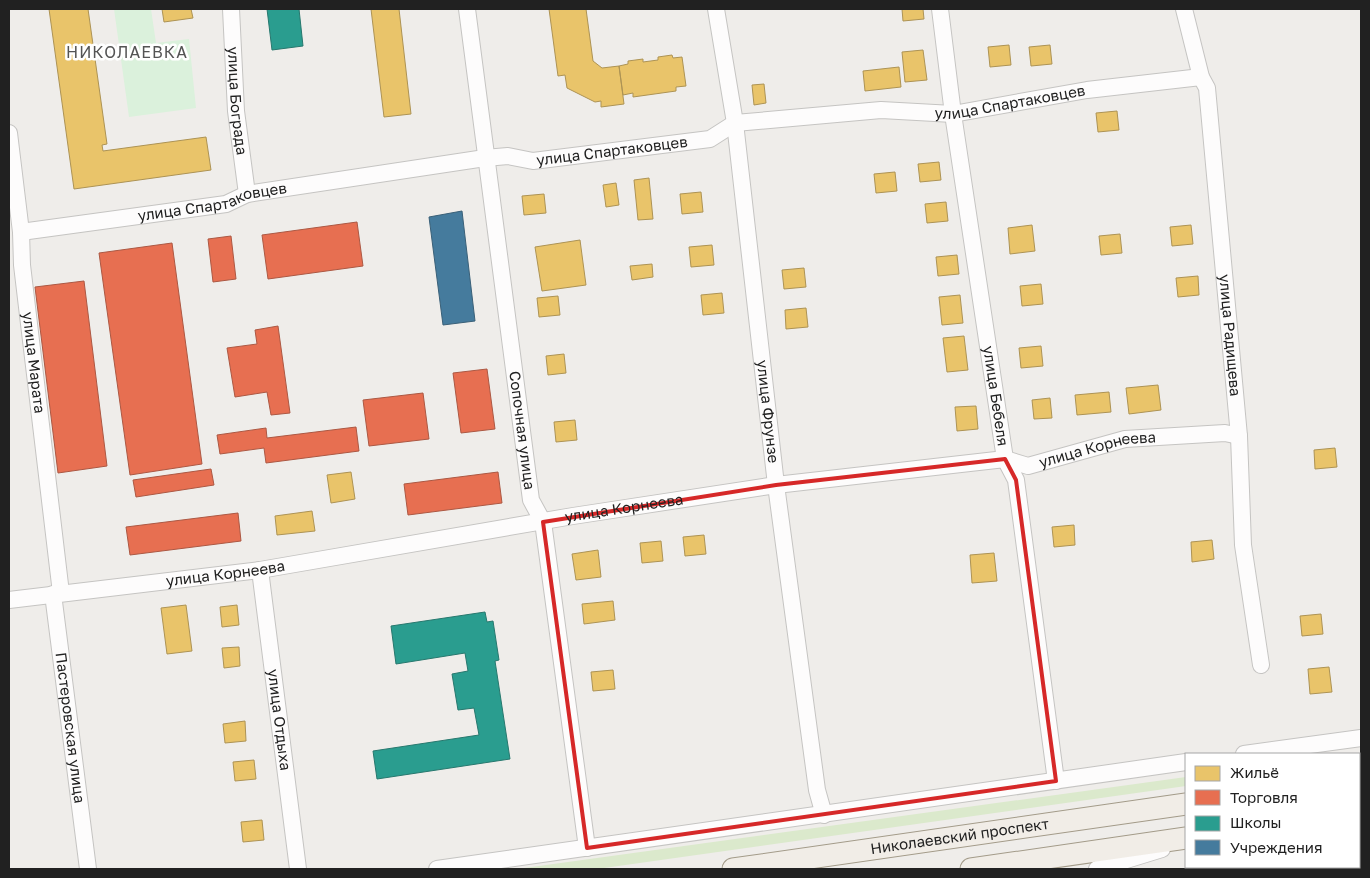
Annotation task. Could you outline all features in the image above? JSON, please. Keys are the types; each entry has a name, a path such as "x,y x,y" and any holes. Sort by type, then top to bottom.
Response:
{"main road":[{"name":"Николаевский проспект","path":"733,869 1185,804"},
{"path":"970,869 1185,840"}],"street":[{"name":"улица Бограда","path":"231,9 236,111 247,194"},
{"name":"Сопочная улица","path":"467,9 531,500 543,522 587,848"},
{"name":"улица Фрунзе","path":"716,9 734,123 776,485 817,790 824,815"},
{"name":"улица Бебеля","path":"940,9 953,114 1005,459 1016,480 1056,781"},
{"name":"улица Радищева","path":"1184,9 1201,77 1206,88 1239,436 1243,545 1262,665"},
{"name":"улица Спартаковцев","path":"21,232 226,204 247,194 485,158 508,156 533,161 710,139 734,123 881,110 953,114 1087,90 1201,77"},
{"name":"улица Марата","path":"9,133 21,232 22,265 57,594"},
{"name":"улица Корнеева","path":"9,600 260,570 776,485 1005,459 1028,466 1125,439 1225,433 1239,436"},
{"name":"улица Отдыха","path":"260,570 298,869"},
{"name":"Пастеровская улица","path":"57,594 88,869"},
{"path":"1251,753 1361,738"},
{"path":"437,869 1185,762"},
{"path":"1097,869 1185,840"}],"highlighted area":[{"path":"1005,459 1016,480 1056,781 587,848 543,522 776,485"}],"green space":[{"path":"114,9 151,9 156,43 189,39 196,108 129,117"},
{"path":"1185,777 1185,786 597,869 517,869"}],"building: Жильё":[{"path":"49,9 88,9 107,144 102,145 103,151 206,137 211,170 74,189"},
{"path":"162,9 191,9 193,18 164,22"},
{"path":"371,9 399,9 411,114 384,117"},
{"path":"549,9 586,9 593,61 602,68 619,66 624,104 601,107 601,101 595,102 567,88 565,75 558,76"},
{"path":"902,9 923,9 924,19 903,21"},
{"path":"1009,45 1011,65 990,67 988,47"},
{"path":"1050,45 1052,64 1031,66 1029,47"},
{"path":"923,50 927,80 905,82 902,52"},
{"path":"672,55 673,58 682,57 686,86 676,87 676,91 633,97 633,93 623,95 619,66 628,64 628,61 658,60 658,57"},
{"path":"899,67 901,87 865,91 863,71"},
{"path":"764,84 766,103 754,105 752,85"},
{"path":"1117,111 1119,130 1098,132 1096,113"},
{"path":"939,162 941,180 920,182 918,164"},
{"path":"895,172 897,191 876,193 874,174"},
{"path":"649,178 653,219 638,220 634,180"},
{"path":"616,183 619,205 606,207 603,185"},
{"path":"701,192 703,212 682,214 680,194"},
{"path":"544,194 546,213 524,215 522,196"},
{"path":"946,202 948,221 927,223 925,204"},
{"path":"1032,225 1035,251 1010,254 1008,228"},
{"path":"1191,225 1193,244 1172,246 1170,227"},
{"path":"1120,234 1122,253 1101,255 1099,236"},
{"path":"580,240 586,285 542,291 535,247"},
{"path":"712,245 714,265 691,267 689,247"},
{"path":"957,255 959,274 938,276 936,257"},
{"path":"652,264 653,277 632,280 630,266"},
{"path":"804,268 806,287 784,289 782,270"},
{"path":"1198,276 1199,295 1178,297 1176,278"},
{"path":"1041,284 1043,304 1022,306 1020,286"},
{"path":"722,293 724,313 703,315 701,295"},
{"path":"960,295 963,323 942,325 939,297"},
{"path":"558,296 560,315 539,317 537,298"},
{"path":"806,308 808,327 786,329 785,310"},
{"path":"964,336 968,370 947,372 943,338"},
{"path":"1041,346 1043,366 1021,368 1019,348"},
{"path":"564,354 566,373 548,375 546,356"},
{"path":"1158,385 1161,410 1129,414 1126,388"},
{"path":"1109,392 1111,412 1077,415 1075,395"},
{"path":"1050,398 1052,418 1034,419 1032,400"},
{"path":"976,406 978,429 957,431 955,407"},
{"path":"575,420 577,440 556,442 554,422"},
{"path":"1335,448 1337,467 1315,469 1314,450"},
{"path":"351,472 355,499 331,503 327,475"},
{"path":"312,511 315,531 277,535 275,516"},
{"path":"1074,525 1075,545 1054,547 1052,527"},
{"path":"704,535 706,554 685,556 683,537"},
{"path":"1212,540 1214,559 1192,562 1191,542"},
{"path":"661,541 663,561 642,563 640,543"},
{"path":"598,550 601,577 576,580 572,554"},
{"path":"994,553 997,581 972,583 970,555"},
{"path":"613,601 615,620 584,624 582,604"},
{"path":"186,605 192,651 167,654 161,608"},
{"path":"237,605 239,625 222,627 220,607"},
{"path":"1321,614 1323,634 1302,636 1300,616"},
{"path":"239,647 240,666 224,668 222,648"},
{"path":"1329,667 1332,692 1310,694 1308,669"},
{"path":"613,670 615,689 593,691 591,672"},
{"path":"245,721 246,741 225,743 223,724"},
{"path":"254,760 256,779 235,781 233,762"},
{"path":"262,820 264,840 243,842 241,822"}],"building: Торговля":[{"path":"357,222 363,266 268,279 262,235"},
{"path":"231,236 236,279 213,282 208,239"},
{"path":"172,243 202,464 130,475 99,253"},
{"path":"84,281 107,466 58,473 35,287"},
{"path":"278,326 290,413 271,415 267,392 235,397 227,348 257,344 255,330"},
{"path":"487,369 495,429 461,433 453,373"},
{"path":"423,393 429,439 369,446 363,400"},
{"path":"356,427 359,451 266,463 264,448 220,454 217,435 266,428 267,438"},
{"path":"211,469 214,485 136,497 133,480"},
{"path":"498,472 502,503 408,515 404,484"},
{"path":"238,513 241,541 130,555 126,527"}],"building: Школы":[{"path":"267,9 299,9 303,46 272,50"},
{"path":"485,612 487,622 493,621 499,660 495,661 510,759 377,779 373,751 479,735 474,708 458,710 452,674 468,671 465,653 396,664 391,626"}],"building: Учреждения":[{"path":"462,211 475,321 443,325 429,217"}],"district":[{"name":"НИКОЛАЕВКА","path":"127,52"}]}
